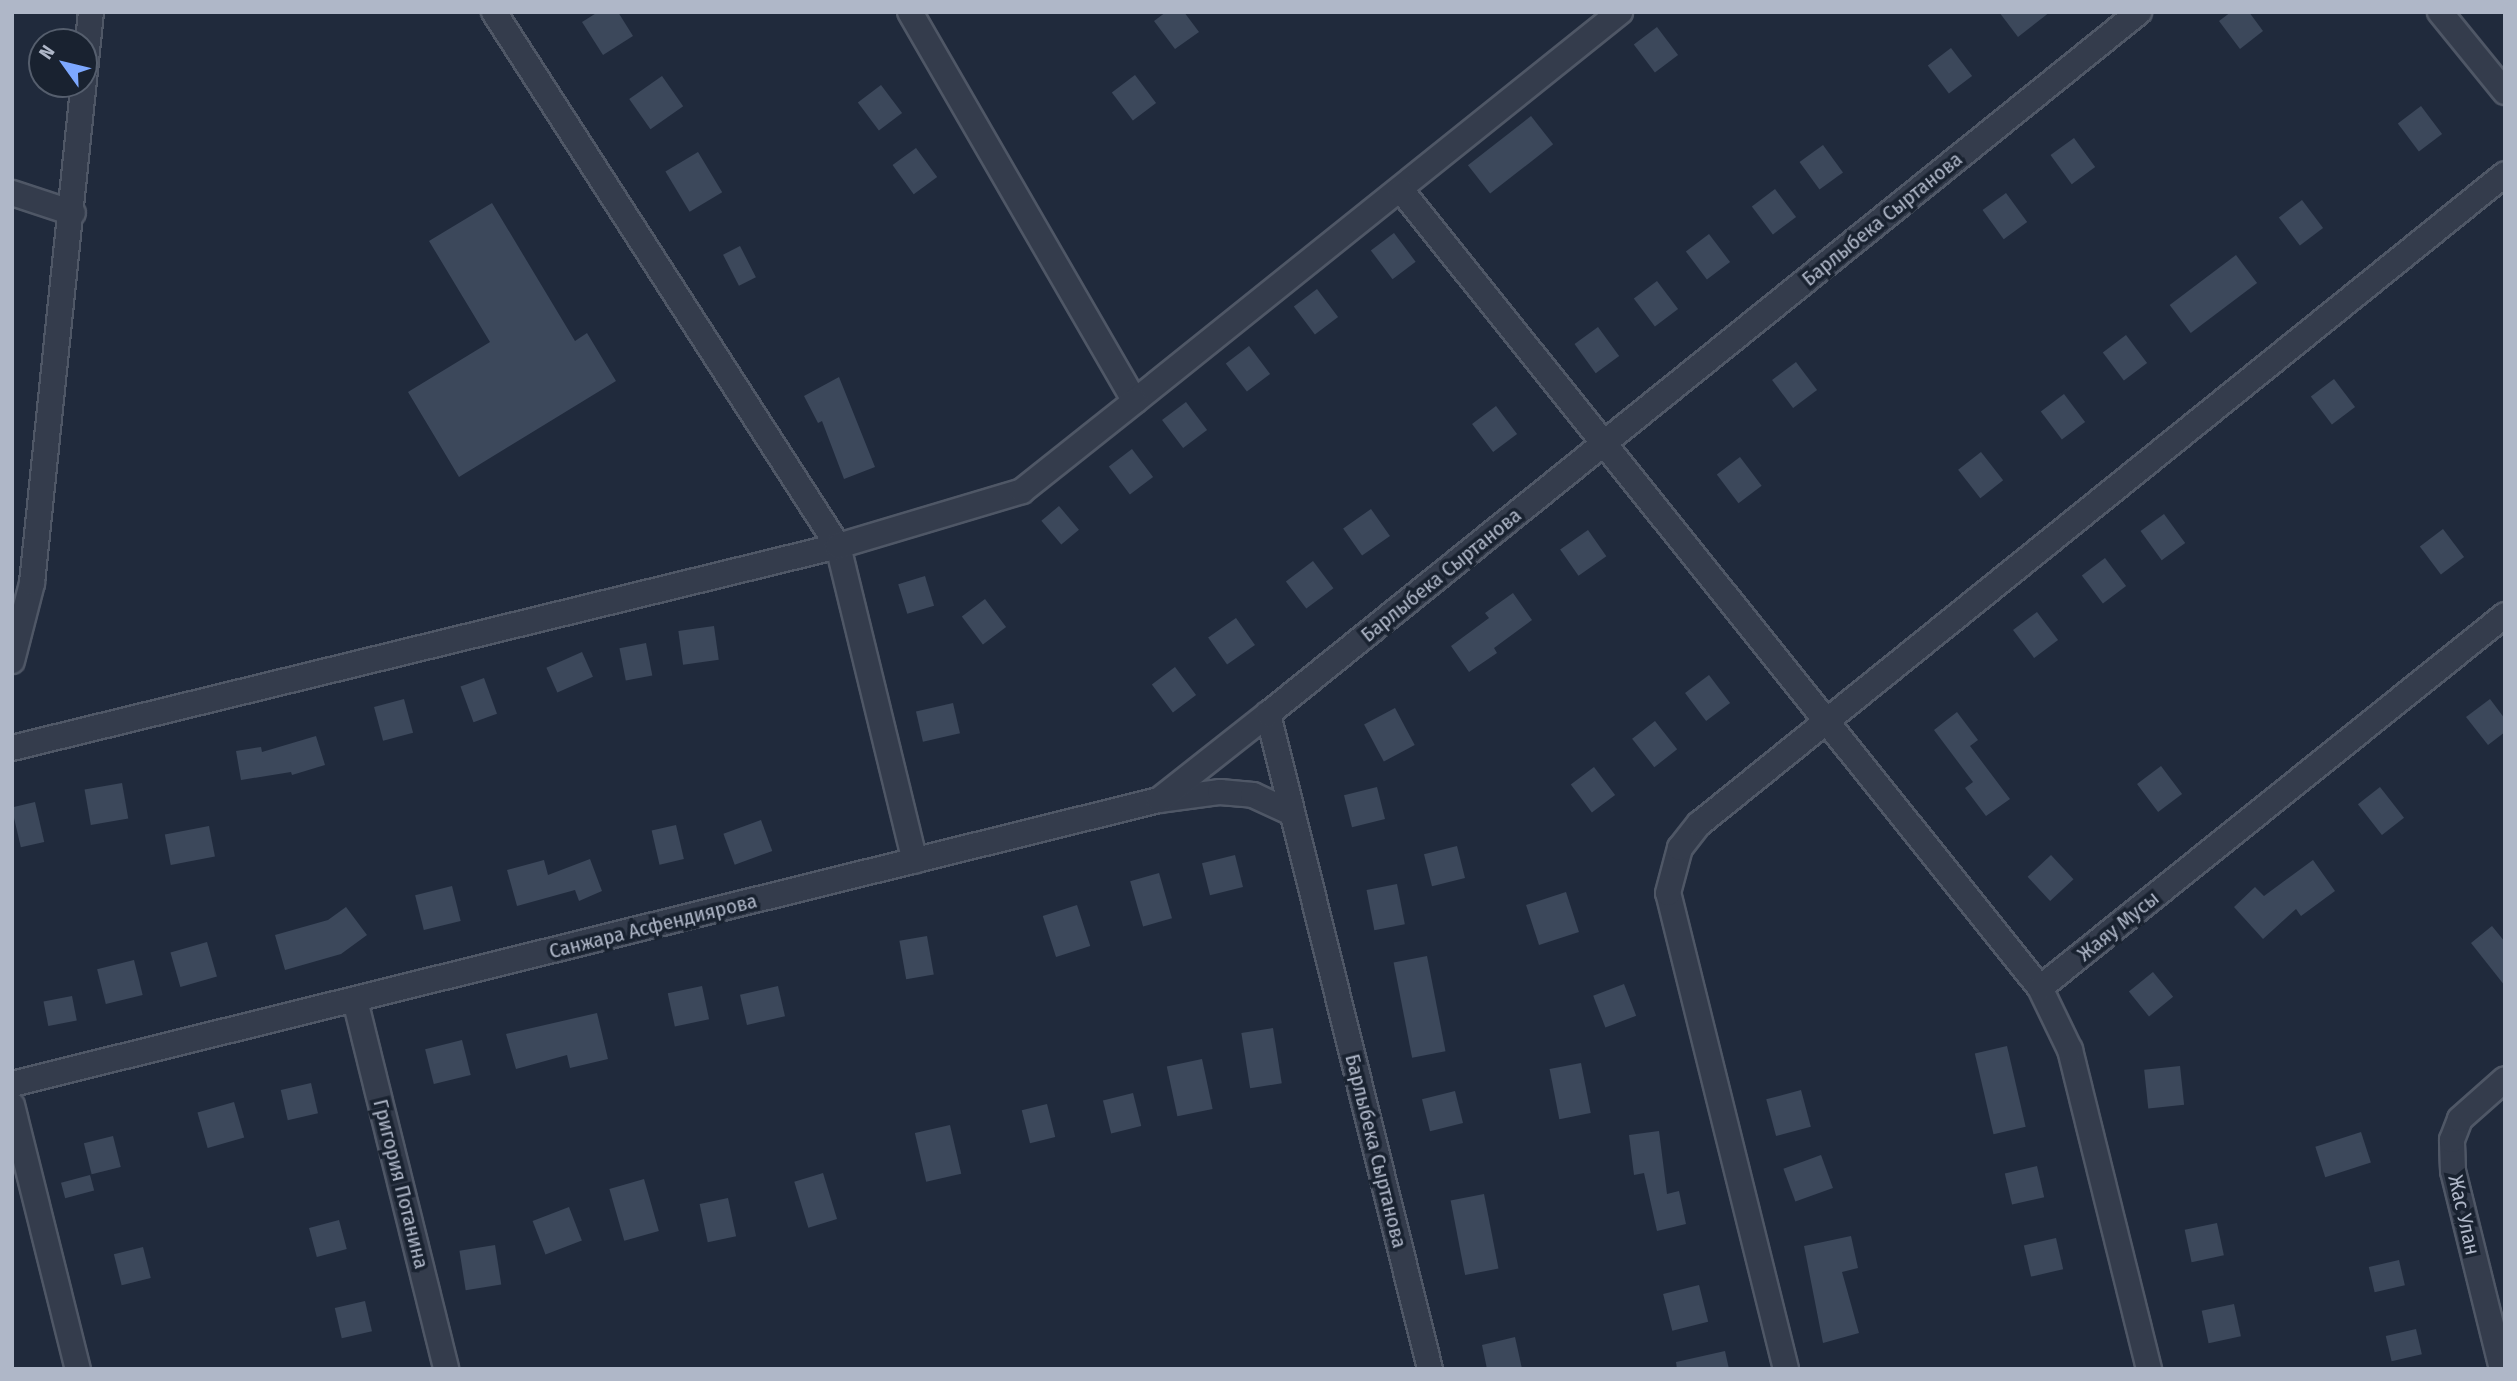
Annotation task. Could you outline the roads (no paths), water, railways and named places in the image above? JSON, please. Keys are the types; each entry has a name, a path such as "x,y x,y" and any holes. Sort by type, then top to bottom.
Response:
{"street":[{"path":"12,661 73,213 91,12"},
{"path":"494,12 838,546 915,861"},
{"path":"910,12 1135,401"},
{"path":"12,748 838,546 1022,491 1620,12"},
{"name":"Барлыбека Сыртанова","path":"1430,1369 1268,714 2139,12"},
{"path":"2440,12 2505,92"},
{"path":"1786,1369 1668,893 1680,848 1699,824 2505,174"},
{"path":"1401,190 1829,719 2040,988 2070,1050 2149,1369"},
{"path":"12,193 73,213"},
{"name":"Жаяу Мусы","path":"2040,988 2505,615"},
{"name":"Санжара Асфендиярова","path":"12,1084 1159,800 1268,714"},
{"path":"1159,800 1220,792 1253,795 1292,813"},
{"name":"Григория Потанина","path":"355,1000 446,1369"},
{"name":"Жас Улан","path":"2502,1369 2453,1171 2452,1140 2460,1119 2505,1079"},
{"path":"12,1105 78,1369"}]}
